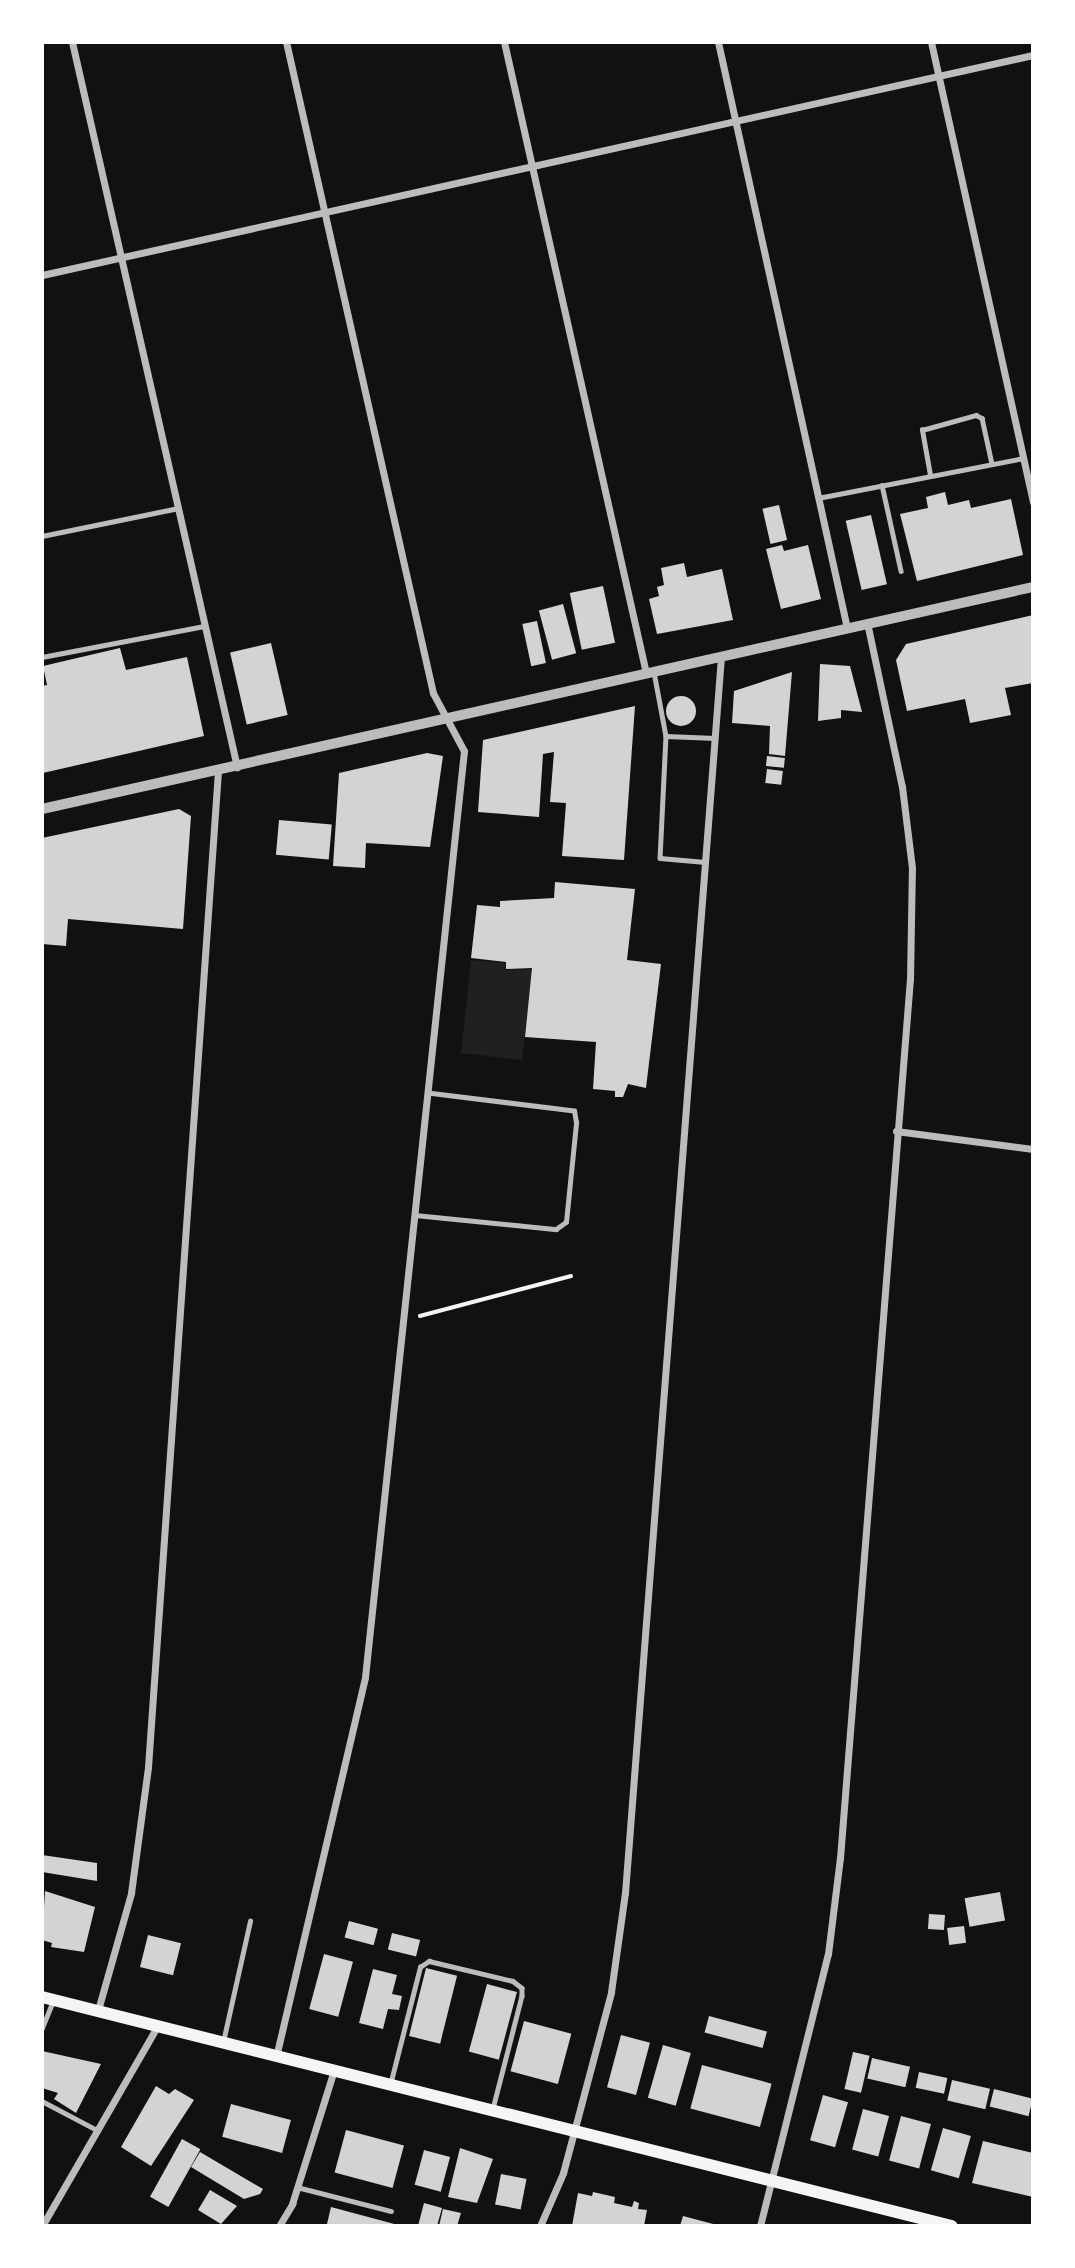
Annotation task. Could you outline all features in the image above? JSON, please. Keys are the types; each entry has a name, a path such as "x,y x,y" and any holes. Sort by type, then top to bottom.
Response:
{"main road":[{"path":"48,1998 276,2057 775,2179 946,2225"}],"street":[{"path":"72,42 237,767"},
{"path":"276,2057 365,1677 464,751 433,693 286,42"},
{"path":"504,42 650,672"},
{"path":"718,42 847,628"},
{"path":"931,42 1033,503"},
{"path":"42,275 533,167 735,119 1033,55"},
{"path":"42,809 447,721 650,672 1033,587"},
{"path":"760,2226 775,2179 828,1954 838,1871 909,979 912,868 902,787 867,623"},
{"path":"540,2226 574,2131 611,1992 625,1893 721,657"},
{"path":"97,2010 131,1893 148,1766 218,771"},
{"path":"896,1131 1033,1149"},
{"path":"42,2226 157,2027"},
{"path":"279,2226 298,2187 334,2070"}],"lane":[{"path":"930,475 922,430 976,415 982,418 992,464"},
{"path":"818,498 1023,458"},
{"path":"882,485 901,571"},
{"path":"42,536 178,508"},
{"path":"42,657 205,626"},
{"path":"650,672 667,736 660,858 705,862"},
{"path":"667,736 715,738"},
{"path":"414,1215 556,1229 566,1222 576,1123 574,1111 428,1093"},
{"path":"223,2043 250,1921"},
{"path":"391,2085 420,1967 429,1961 513,1981 522,1988 523,1996 492,2110"},
{"path":"42,2028 48,1998"},
{"path":"42,2101 97,2130"},
{"path":"298,2187 391,2211"}],"path":[{"path":"420,1316 571,1276"}],"shaded area":[{"path":"471,960 505,963 505,970 532,969 522,1060 461,1053"}],"building":[{"path":"945,492 948,505 969,500 971,508 1011,499 1023,555 917,581 900,514 928,508 926,497"},
{"path":"779,505 787,540 771,544 762,509"},
{"path":"871,515 887,584 862,590 846,521"},
{"path":"782,545 784,551 808,545 821,599 781,609 766,549"},
{"path":"684,563 687,577 722,569 733,620 657,634 649,599 659,596 657,587 664,585 661,568"},
{"path":"603,586 615,643 582,650 570,593"},
{"path":"563,604 576,653 552,660 539,610"},
{"path":"1033,615 1033,683 1005,688 1011,715 970,723 965,699 907,711 896,660 906,644"},
{"path":"537,621 546,663 531,666 522,624"},
{"path":"271,643 288,715 247,725 230,652"},
{"path":"120,648 126,670 187,657 204,736 43,773 42,686 47,685 43,666"},
{"path":"820,664 850,666 862,712 841,710 841,718 818,721"},
{"path":"792,672 785,756 769,754 770,726 732,723 734,691"},
{"path":"681,696 687,697 695,705 695,717 687,725 681,726 675,725 667,717 666,711 667,705 675,697"},
{"path":"635,706 624,860 562,856 566,803 550,802 554,752 543,754 539,817 478,812 483,740"},
{"path":"427,753 443,756 430,847 366,843 365,868 333,866 339,773"},
{"path":"767,756 785,758 784,768 766,766"},
{"path":"767,769 783,771 781,785 765,783"},
{"path":"179,809 191,816 183,929 68,919 66,946 42,944 42,838"},
{"path":"279,820 332,825 329,859 276,855"},
{"path":"555,882 635,889 627,960 661,964 646,1088 628,1084 623,1097 615,1097 615,1091 593,1089 596,1042 525,1037 532,968 506,969 506,962 471,958 477,905 500,907 500,901 554,898"},
{"path":"42,1855 97,1863 97,1881 42,1872"},
{"path":"45,1891 95,1907 84,1952 51,1947 52,1943 42,1940"},
{"path":"1000,1892 1005,1921 970,1927 965,1898"},
{"path":"929,1914 945,1915 944,1930 928,1929"},
{"path":"349,1921 378,1929 374,1945 345,1937"},
{"path":"964,1926 966,1943 949,1945 947,1928"},
{"path":"392,1933 420,1940 416,1957 388,1949"},
{"path":"148,1935 181,1943 173,1975 140,1967"},
{"path":"324,1954 353,1962 338,2017 309,2009"},
{"path":"426,1968 457,1976 440,2044 409,2036"},
{"path":"373,1969 397,1975 392,1994 402,1996 399,2010 388,2009 383,2029 359,2023"},
{"path":"487,1984 517,1992 499,2060 469,2052"},
{"path":"709,2016 767,2032 763,2048 705,2032"},
{"path":"524,2021 571,2034 558,2084 511,2071"},
{"path":"621,2035 650,2043 636,2095 607,2087"},
{"path":"663,2045 691,2053 676,2106 648,2098"},
{"path":"42,2051 101,2064 76,2113 54,2099 58,2093 42,2088"},
{"path":"853,2052 870,2056 861,2093 844,2089"},
{"path":"872,2058 910,2067 905,2087 867,2078"},
{"path":"702,2065 772,2084 760,2127 690,2108"},
{"path":"919,2072 947,2078 944,2094 916,2088"},
{"path":"952,2080 990,2089 985,2109 947,2100"},
{"path":"156,2086 169,2094 175,2089 194,2100 151,2166 121,2147"},
{"path":"994,2089 1033,2099 1028,2116 990,2106"},
{"path":"823,2095 848,2102 835,2147 810,2140"},
{"path":"231,2104 291,2120 282,2153 222,2137"},
{"path":"863,2109 889,2116 878,2157 852,2150"},
{"path":"901,2116 931,2124 919,2168 889,2160"},
{"path":"943,2128 971,2136 959,2178 931,2170"},
{"path":"346,2130 404,2146 393,2188 335,2173"},
{"path":"182,2139 200,2149 168,2207 150,2197"},
{"path":"983,2141 1033,2153 1033,2197 972,2183"},
{"path":"460,2148 493,2159 477,2203 448,2197"},
{"path":"424,2150 450,2157 441,2192 415,2185"},
{"path":"200,2152 263,2189 260,2194 244,2199 191,2167"},
{"path":"501,2174 527,2179 521,2209 495,2204"},
{"path":"210,2190 237,2206 221,2224 198,2210"},
{"path":"593,2192 615,2197 614,2203 632,2207 634,2201 639,2203 638,2209 647,2210 644,2226 572,2226 578,2193 592,2196"},
{"path":"424,2203 442,2208 437,2226 418,2226"},
{"path":"331,2207 398,2225 327,2224"},
{"path":"443,2209 461,2213 457,2226 439,2226"},
{"path":"683,2216 717,2225 717,2226 680,2226"}]}
